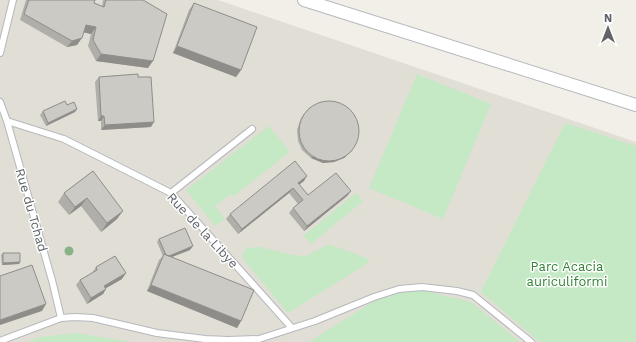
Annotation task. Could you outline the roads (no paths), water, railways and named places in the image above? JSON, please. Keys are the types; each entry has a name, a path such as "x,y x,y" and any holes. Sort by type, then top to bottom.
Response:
{"street":[{"path":"304,0 636,105"}],"lane":[{"path":"0,53 13,0"},
{"name":"Rue du Tchad","path":"0,102 7,121 53,284 61,318"},
{"name":"Rue de la Libye","path":"7,121 64,139 171,193 292,328"},
{"path":"171,193 252,129"},
{"path":"0,341 61,318 75,316 92,318 158,333 228,340 259,339 315,321 374,297 399,289 422,287 457,291 474,295 531,342"},
{"path":"520,342 524,336"}],"park label":[{"name":"Parc Acacia auriculiformi","path":"567,274"}]}
